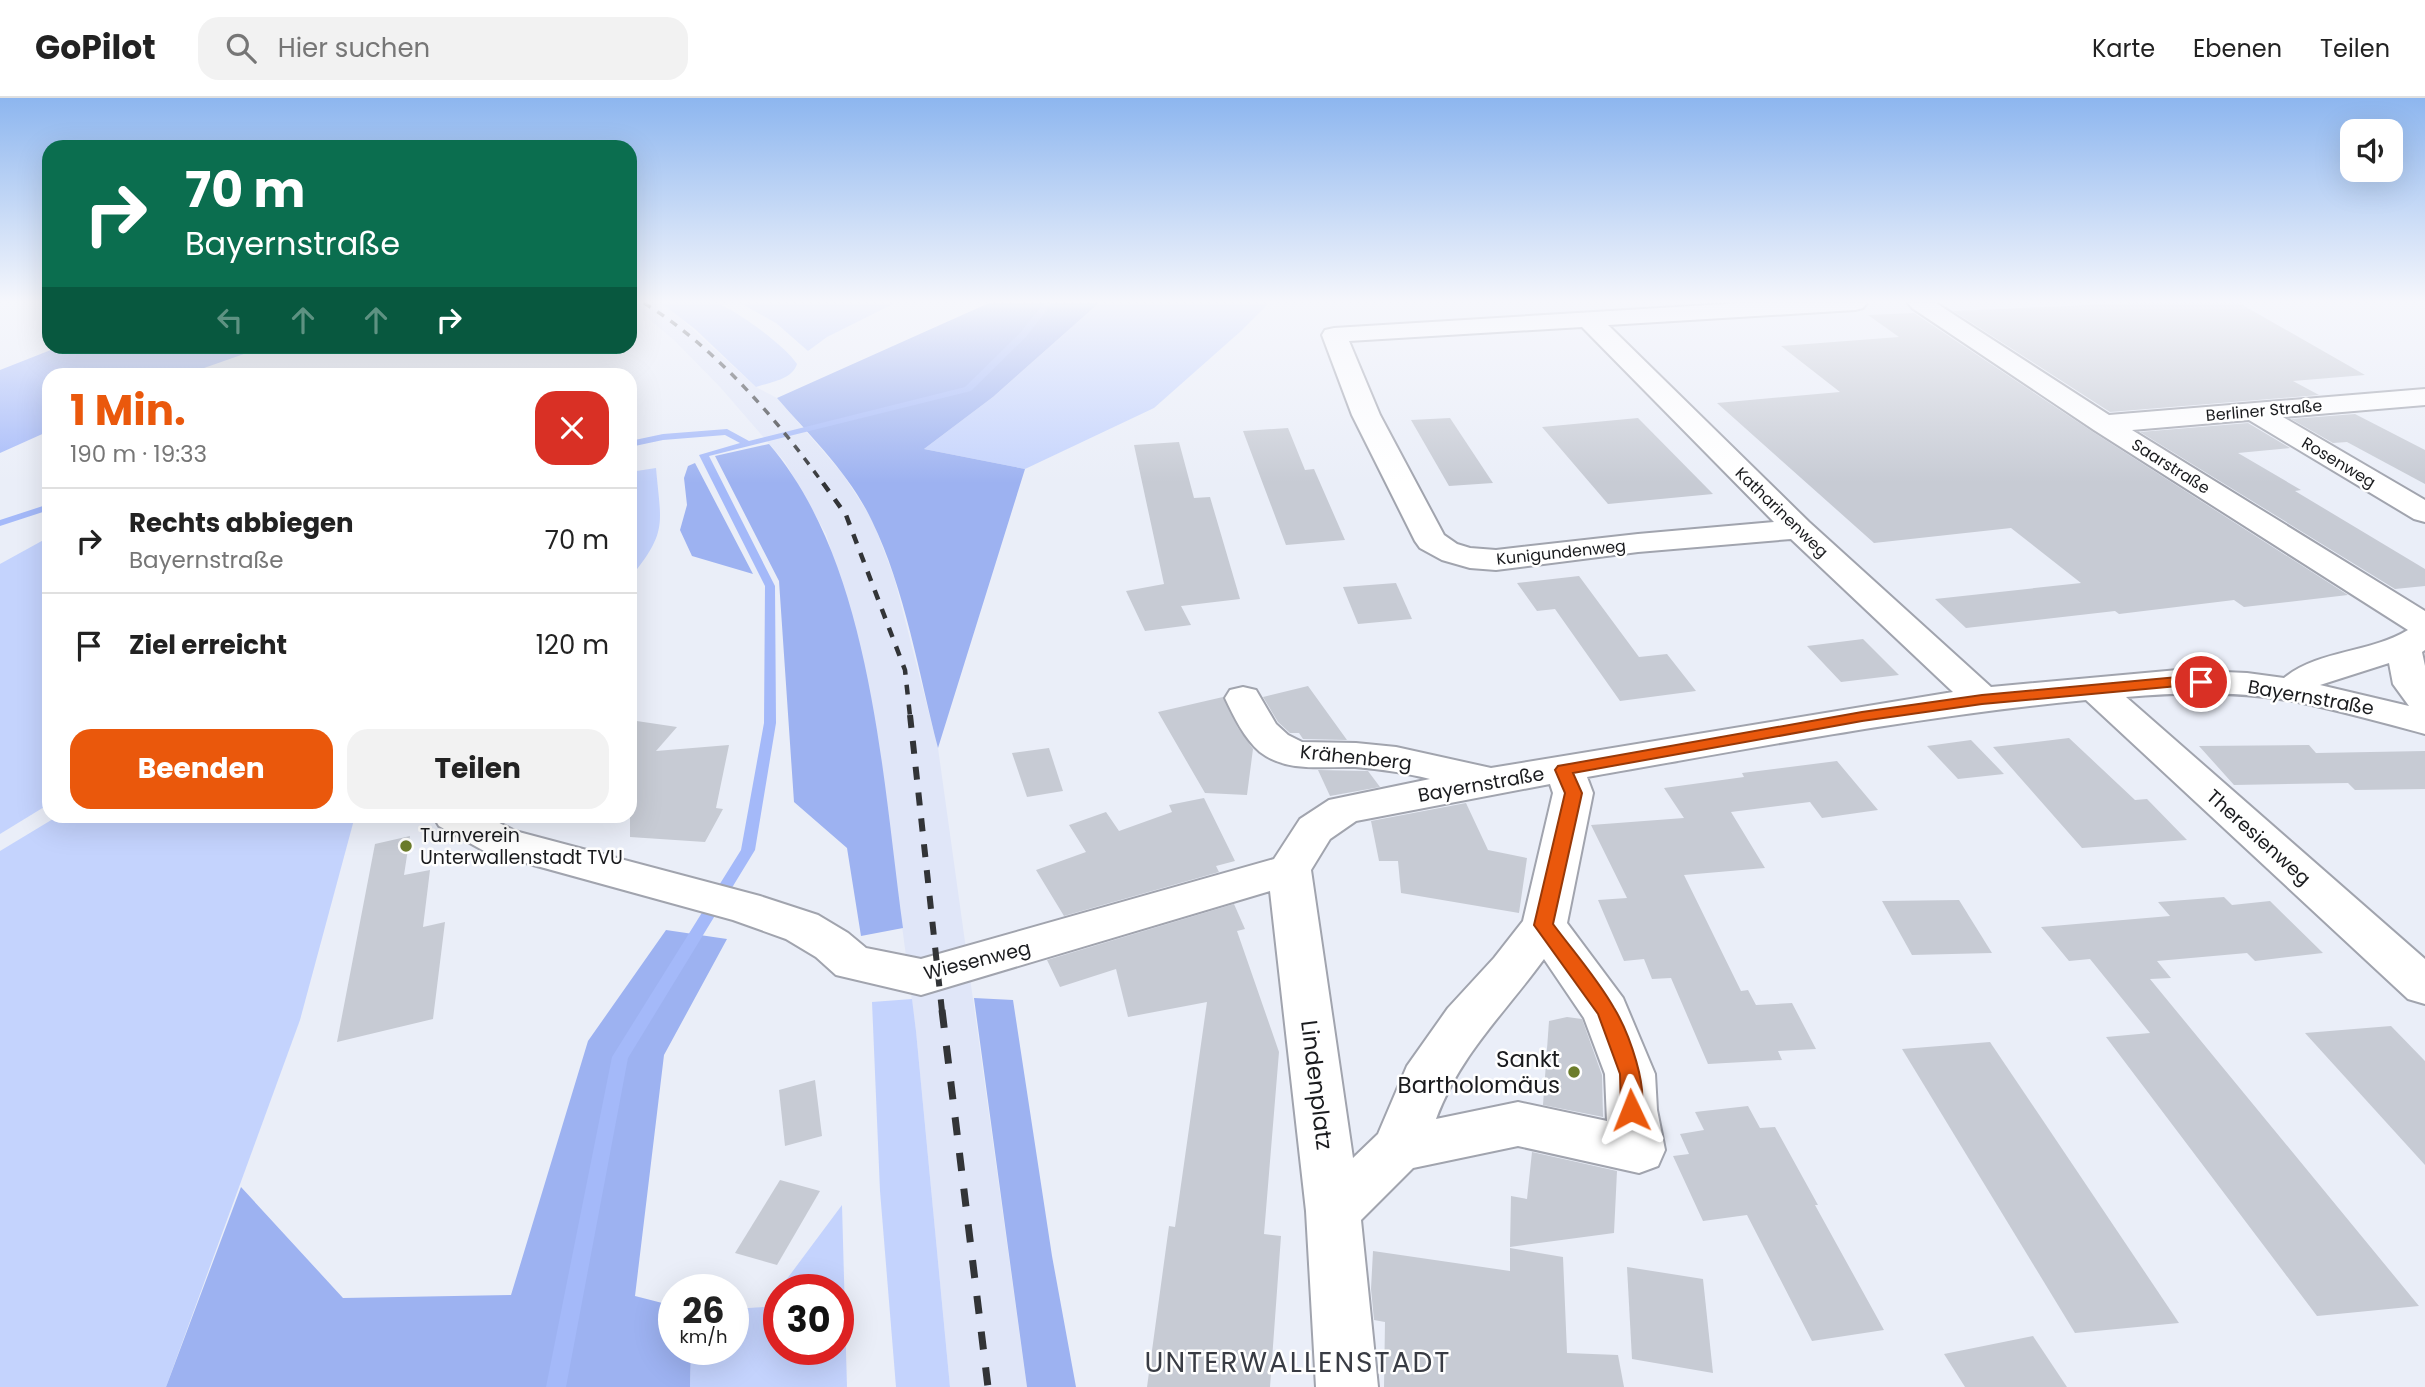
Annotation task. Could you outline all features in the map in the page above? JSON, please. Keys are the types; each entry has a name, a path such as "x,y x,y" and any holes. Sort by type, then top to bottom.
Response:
{"street":[{"name":"Kunigundenweg","path":"1345,363 1366,415 1431,541 1445,552 1474,560 1496,561 1638,543 1798,529"},
{"name":"Katharinenweg","path":"1632,363 1798,529 1982,699"},
{"name":"Saarstraße","path":"2011,363 2418,636"},
{"name":"Berliner Straße","path":"2104,424 2253,411 2419,401"},
{"name":"Rosenweg","path":"2253,411 2425,513"},
{"path":"2292,690 2311,674 2418,636 2411,684 2425,702"},
{"name":"Bayernstraße","path":"1289,870 1315,830 1343,810 1407,796 1862,717 1982,699 2178,681 2247,684 2292,690 2363,705 2425,722"},
{"name":"Theresienweg","path":"2094,688 2425,986"},
{"name":"Krähenberg","path":"1243,698 1260,731 1282,749 1312,756 1363,755 1435,766 1494,783"},
{"path":"1333,1211 1398,1149 1425,1081 1465,1021 1510,971 1544,925 1573,793 1564,770"},
{"name":"Wiesenweg","path":"467,823 501,842 744,907 802,927 832,945 852,963 921,977 1025,949 1289,870"},
{"name":"Lindenplatz","path":"1289,870 1333,1211 1348,1387"},
{"path":"1398,1149 1517,1124 1639,1150 1631,1110 1630,1074 1606,1012 1544,925"}],"shaded area":[{"path":"17,363 218,363 204,368 42,368 42,434 0,453 0,370"},
{"path":"697,363 730,363 756,387 777,398 842,473 872,519 894,577 938,748 1027,1387 950,1387 916,1031 874,716 853,621 826,534 785,462"},
{"path":"731,363 797,364 786,377 756,387"},
{"path":"855,363 1031,363 993,397 924,449 1025,469 938,748 902,603 884,547 853,487 777,398"},
{"path":"1031,363 1205,363 1154,408 1025,469 924,449 993,397"},
{"path":"769,444 803,493 830,549 851,610 867,674 879,740 903,928 861,936 847,848 794,802 779,581 715,456"},
{"path":"695,463 753,574 692,556 680,530 687,505 684,478 688,466"},
{"path":"656,468 660,515 656,538 637,569 637,471"},
{"path":"42,541 42,808 0,834 0,564"},
{"path":"46,823 353,823 300,1020 166,1387 0,1387 0,851"},
{"path":"666,930 727,939 664,1055 635,1296 658,1302 658,1365 691,1365 690,1387 166,1387 241,1187 343,1298 511,1295 588,1041"},
{"path":"974,998 1013,1000 1052,1256 1076,1387 1027,1387"},
{"path":"912,999 950,1387 896,1387 880,1191 872,1002"},
{"path":"842,1205 844,1274 791,1274"},
{"path":"763,1307 763,1365 846,1365 847,1387 690,1387 691,1365 749,1365 749,1308"}],"building":[{"path":"1803,363 1989,363 2348,595 2244,607 2234,600 1966,628 1935,599 2081,583 2011,528 1874,543 1717,403 1840,392"},
{"path":"2034,363 2344,363 2365,375 2293,381 2319,395 2110,412"},
{"path":"2355,414 2425,450 2425,484 2347,442 2333,443 2291,419"},
{"path":"1450,418 1493,483 1449,486 1411,420"},
{"path":"1638,418 1713,494 1608,504 1542,427"},
{"path":"2248,423 2290,448 2238,453 2301,490 2295,491 2425,569 2425,586 2395,589 2140,432"},
{"path":"1288,428 1305,470 1314,469 1345,540 1286,545 1243,431"},
{"path":"1179,442 1194,498 1210,497 1240,599 1181,606 1191,625 1145,631 1126,591 1164,584 1134,445"},
{"path":"1579,576 1639,657 1667,654 1696,691 1620,701 1555,609 1537,611 1517,583"},
{"path":"1396,583 1412,619 1358,624 1343,587"},
{"path":"1863,639 1899,675 1841,682 1807,646"},
{"path":"1308,686 1347,740 1303,739 1299,733 1290,733 1278,722 1263,697"},
{"path":"1223,697 1238,728 1253,749 1247,795 1205,793 1158,712"},
{"path":"637,721 677,727 656,751 729,745 716,808 723,809 705,842 630,837 630,823 637,823"},
{"path":"2069,738 2135,800 2147,799 2187,840 2082,848 1993,747"},
{"path":"1971,740 2004,774 1958,779 1927,746"},
{"path":"2309,745 2316,753 2425,751 2425,789 2355,790 2348,783 2234,785 2199,746"},
{"path":"1049,748 1063,791 1027,797 1012,753"},
{"path":"1837,761 1878,810 1822,818 1810,802 1731,812 1765,868 1684,875 1741,991 1748,990 1756,1005 1792,1003 1816,1049 1778,1051 1782,1060 1708,1064 1671,978 1652,979 1644,959 1624,961 1598,900 1627,898 1591,825 1684,818 1664,788 1744,777 1742,773"},
{"path":"1318,770 1368,771 1380,787 1330,796"},
{"path":"1204,798 1235,861 1216,866 1219,872 1064,916 1036,870 1086,852 1069,825 1106,812 1119,831 1172,812 1169,805"},
{"path":"1466,803 1488,850 1527,858 1519,913 1401,893 1398,861 1379,861 1371,821"},
{"path":"410,836 404,875 430,870 423,927 445,922 433,1019 337,1042 375,844"},
{"path":"2224,897 2232,905 2270,901 2323,953 2255,961 2247,953 2157,961 2171,978 2150,979 2419,1306 2317,1316 2106,1037 2150,1033 2090,959 2069,961 2041,927 2170,916 2158,902"},
{"path":"1959,900 1992,953 1912,955 1882,901"},
{"path":"1234,904 1245,929 1237,931 1279,1052 1264,1234 1281,1236 1270,1387 1147,1387 1169,1226 1175,1227 1207,1002 1128,1017 1116,969 1060,987 1047,960"},
{"name":"Sankt Bartholomäus","path":"1567,1017 1582,1019 1602,1075 1603,1117 1543,1105 1549,1021"},
{"path":"2391,1026 2425,1061 2425,1165 2305,1033"},
{"path":"1990,1042 2179,1323 2075,1333 1902,1049"},
{"path":"815,1080 822,1136 785,1146 779,1090"},
{"path":"1748,1106 1760,1128 1775,1127 1884,1330 1812,1341 1747,1215 1703,1221 1673,1156 1689,1154 1680,1134 1704,1130 1695,1112"},
{"path":"1532,1152 1617,1171 1614,1233 1510,1247 1511,1196 1527,1199"},
{"path":"780,1180 820,1191 777,1265 735,1253"},
{"path":"1510,1248 1563,1257 1567,1353 1618,1355 1624,1387 1384,1387 1385,1322 1374,1320 1371,1289 1373,1251 1510,1271"},
{"path":"1627,1267 1703,1279 1713,1373 1632,1359"},
{"path":"2033,1336 2067,1387 1965,1387 1944,1354"}],"waterway":[{"path":"748,444 968,389 994,363"},
{"path":"637,443 663,437 727,432 748,444"},
{"path":"556,1387 620,1057 748,850 770,723 770,586 704,455 748,444"},
{"path":"0,523 42,509"}],"railway":[{"path":"720,363 765,410 824,485"},
{"path":"823,483 846,515 905,670 910,716"},
{"path":"910,715 942,1011"},
{"path":"942,1010 988,1387"}],"place":[{"name":"Turnverein Unterwallenstadt TVU","path":"406,846"},
{"name":"Sankt Bartholomäus","path":"1574,1072"}],"district":[{"name":"UNTERWALLENSTADT","path":"1298,1362"}],"route":[{"path":"1631,1110 1630,1074 1606,1012 1544,925 1573,793 1564,770 1862,717 1982,699 2178,681 2201,682"}]}
